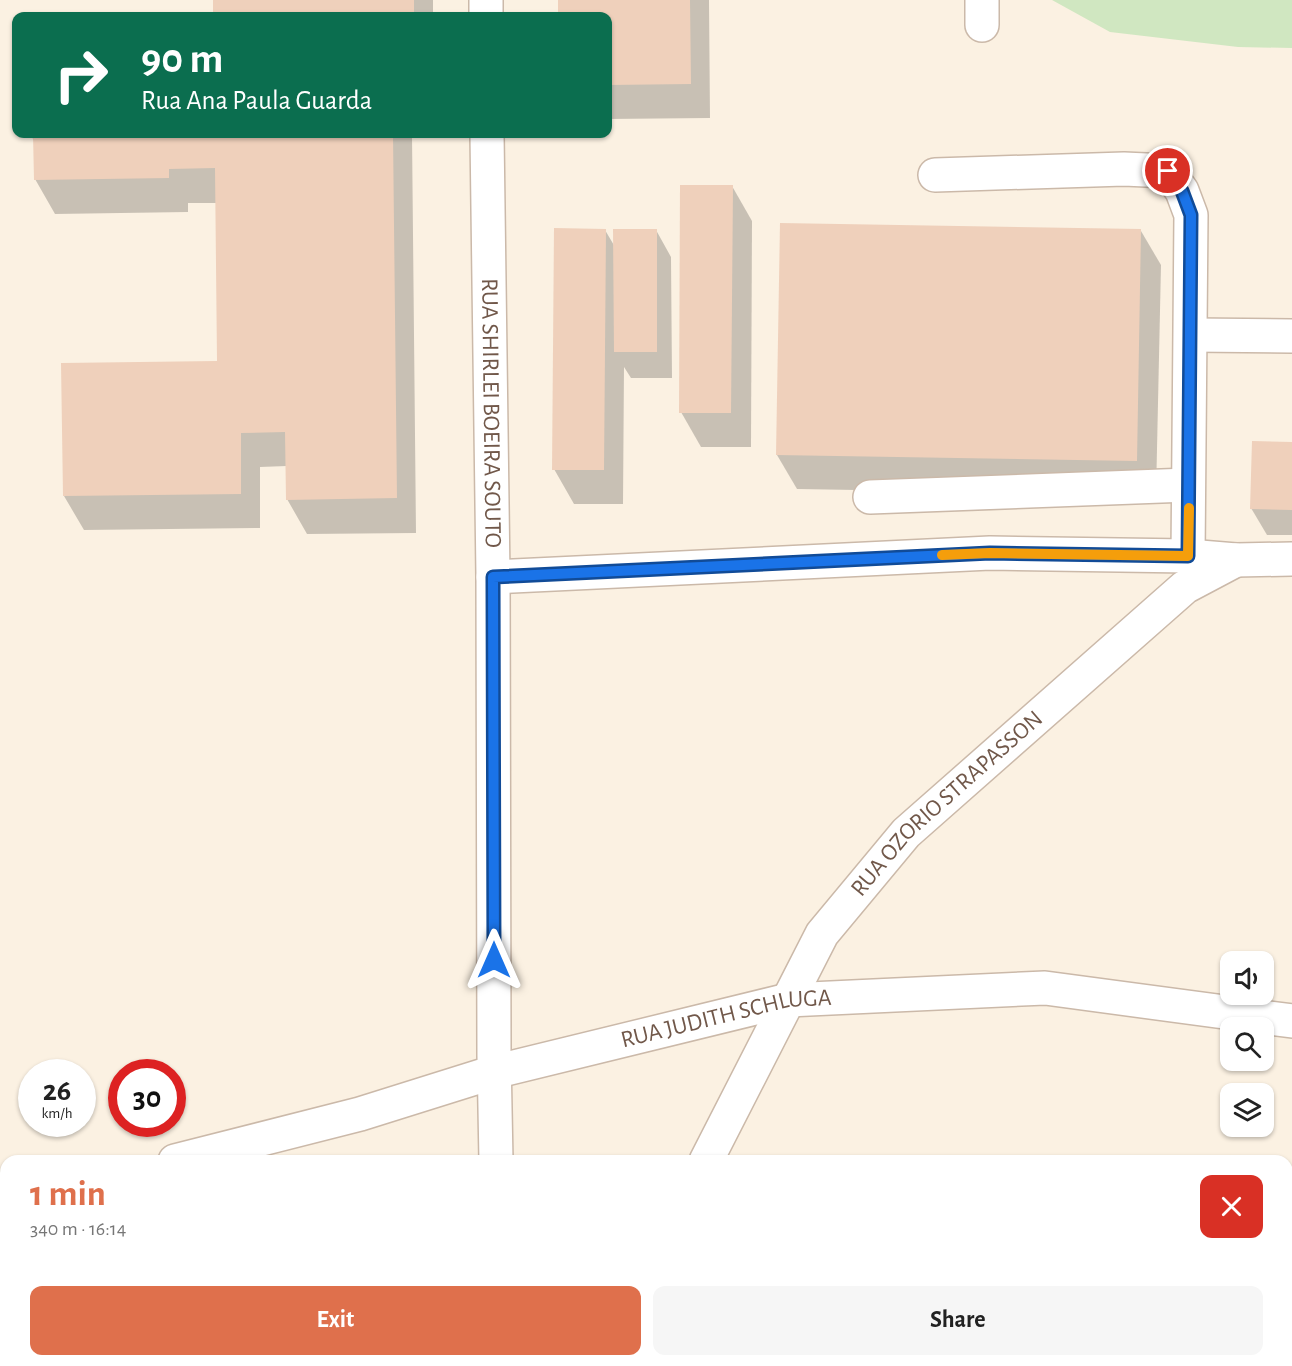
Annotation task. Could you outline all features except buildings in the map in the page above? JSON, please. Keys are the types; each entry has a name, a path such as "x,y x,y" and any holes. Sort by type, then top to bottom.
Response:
{"street":[{"name":"RUA SHIRLEI BOEIRA SOUTO","path":"487,138 493,577 496,1155"},
{"path":"935,175 1124,169 1168,171 1182,191 1191,215 1188,556"},
{"path":"1191,335 1292,336"},
{"path":"870,497 1188,485"},
{"path":"493,577 990,553 1188,556 1236,560"},
{"name":"RUA OZORIO STRAPASSON","path":"709,1155 822,934 906,833 1185,587 1236,560 1292,559"},
{"name":"RUA JUDITH SCHLUGA","path":"199,1155 360,1114 494,1072 788,1000 1045,988 1292,1021"}],"green space":[{"path":"1052,0 1292,0 1292,48 1238,47 1110,32"}],"slow traffic":[{"path":"942,555 990,553 1188,556 1189,508"}],"route":[{"path":"494,960 493,577 990,553 1188,556 1191,215 1182,191 1168,171"}]}
